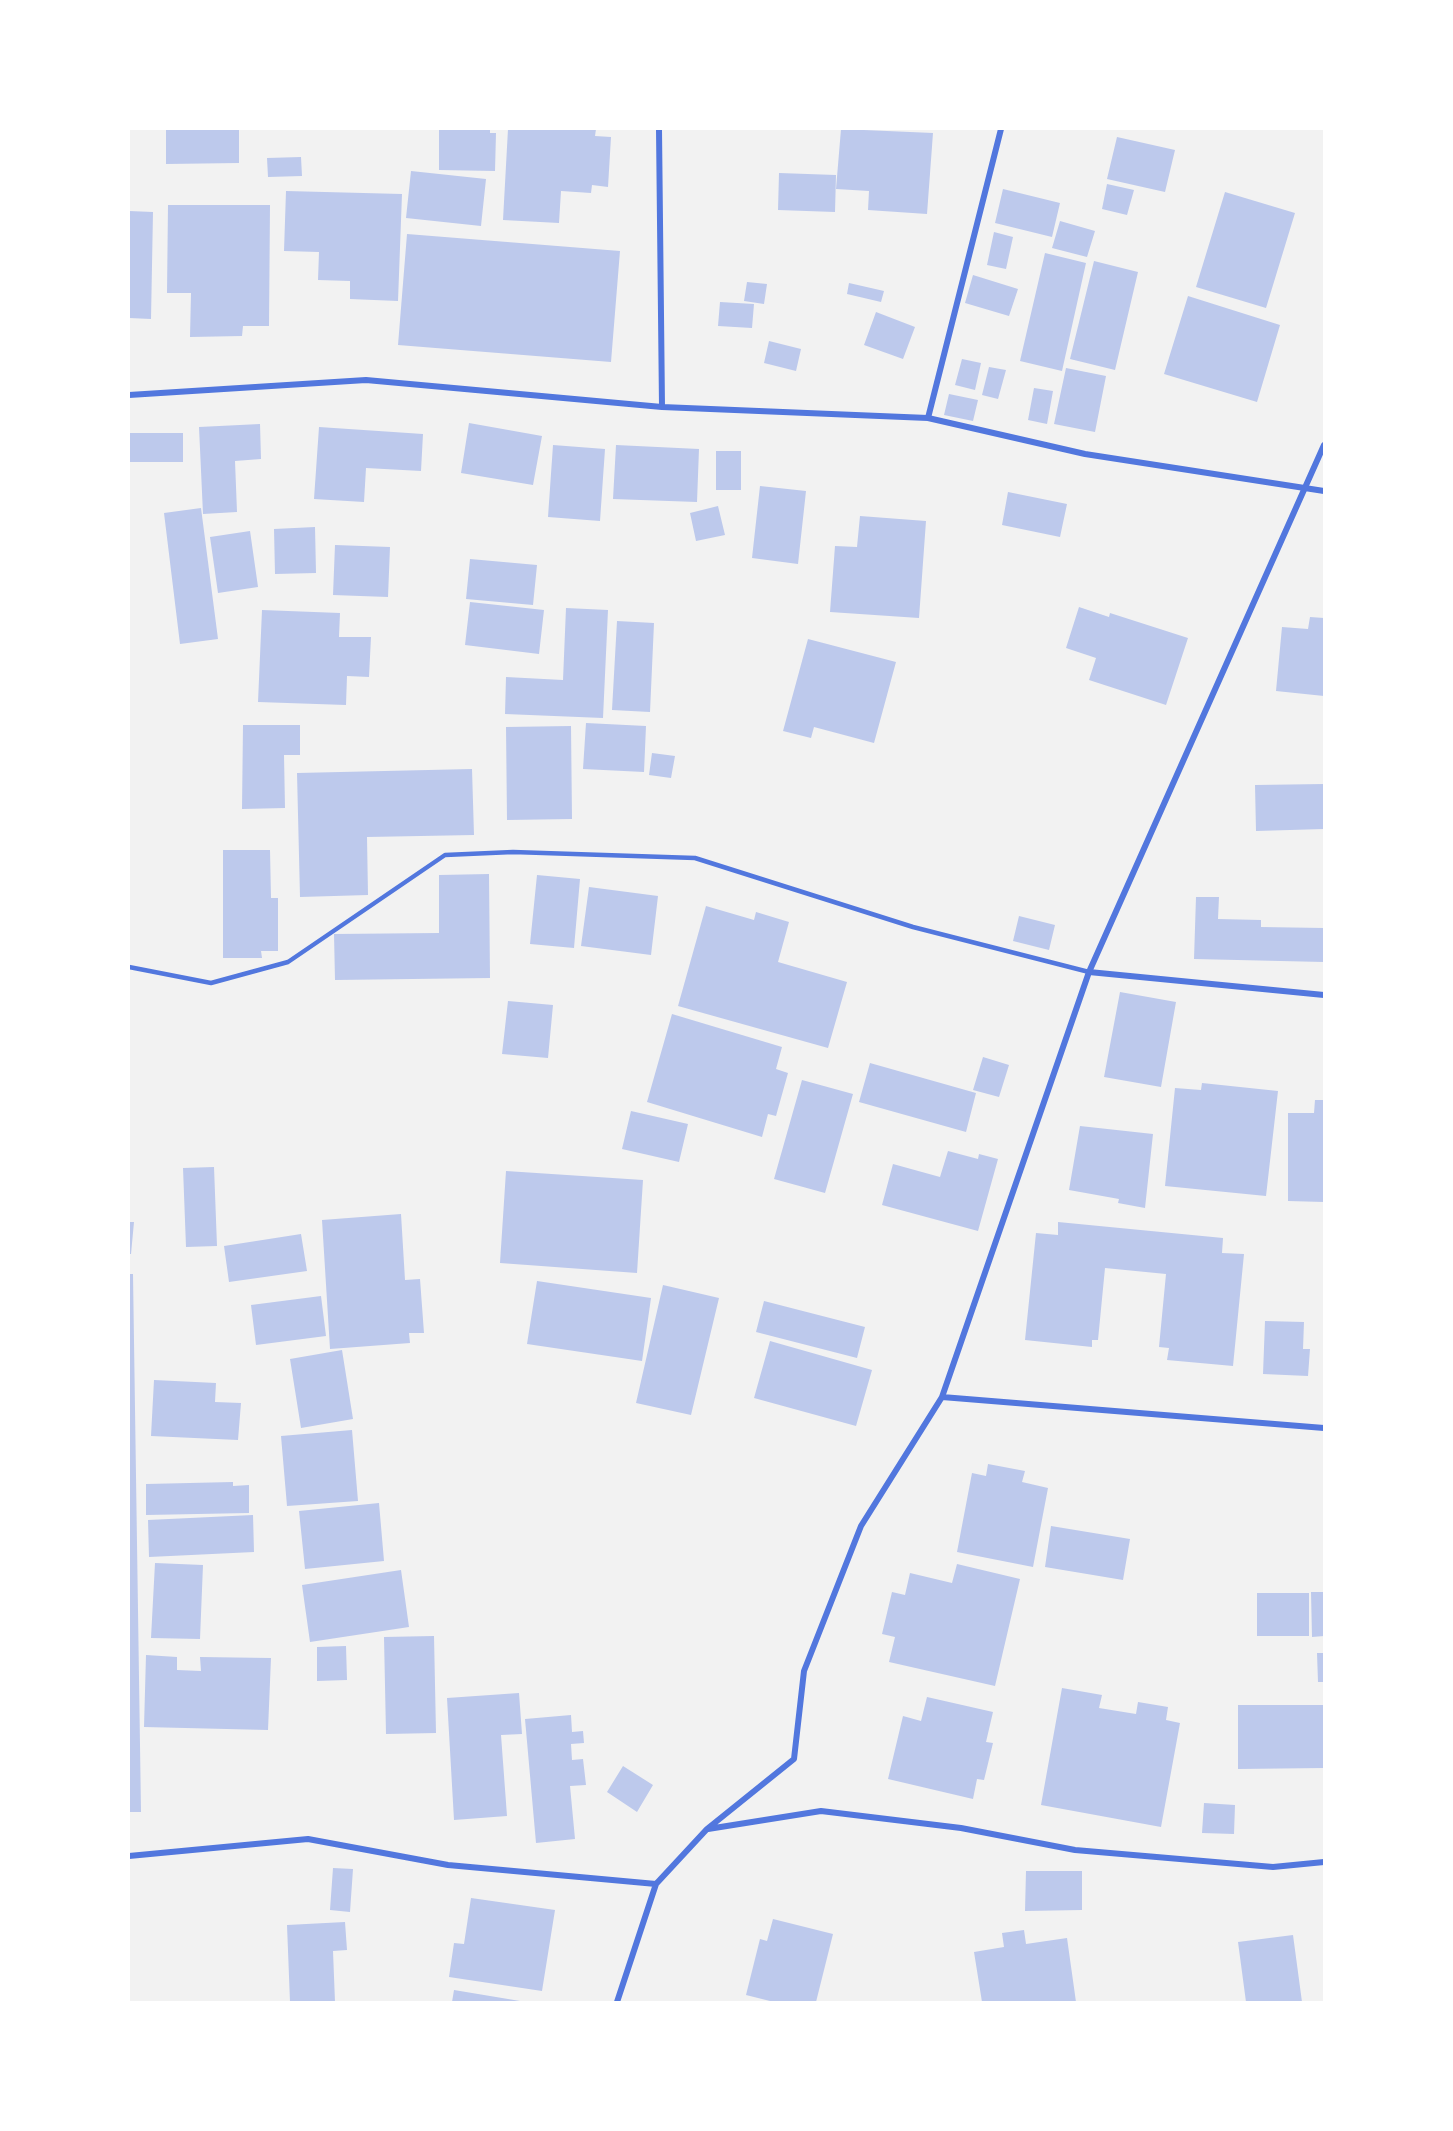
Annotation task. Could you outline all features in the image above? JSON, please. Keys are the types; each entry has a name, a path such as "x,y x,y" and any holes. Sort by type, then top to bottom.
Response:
{"street":[{"path":"659,129 662,407"},
{"path":"928,418 1001,129"},
{"path":"129,395 366,380 662,407 928,418 1085,454 1324,491"},
{"path":"617,2002 656,1884 707,1829 794,1759 804,1671 861,1526 942,1397 1089,972 1324,445"},
{"path":"1089,972 1324,995"},
{"path":"942,1397 1324,1428"},
{"path":"707,1829 821,1811 961,1828 1075,1850 1273,1868 1324,1862"},
{"path":"129,1856 308,1839 448,1866 656,1884"}],"lane":[{"path":"129,967 212,983 288,962 445,855 513,852 695,858 913,927 1089,972"}],"building":[{"path":"166,129 239,129 239,163 166,164"},
{"path":"439,129 490,129 490,133 496,133 495,171 439,170"},
{"path":"508,129 596,129 595,136 611,137 608,187 592,185 591,193 561,191 559,223 503,220"},
{"path":"841,129 933,133 927,214 868,210 869,191 836,189"},
{"path":"1117,137 1175,150 1165,192 1107,179"},
{"path":"301,157 302,176 268,177 267,158"},
{"path":"411,171 486,179 481,226 406,218"},
{"path":"779,173 836,175 835,212 778,210"},
{"path":"1107,184 1134,190 1127,215 1102,209"},
{"path":"1003,189 1060,203 1052,237 995,223"},
{"path":"286,191 402,194 398,301 350,299 350,281 318,280 319,252 284,251"},
{"path":"1225,192 1295,213 1266,308 1196,287"},
{"path":"168,205 270,205 269,326 243,326 242,336 190,337 191,293 167,293"},
{"path":"129,211 153,212 151,319 129,318"},
{"path":"1060,221 1095,231 1087,257 1052,248"},
{"path":"994,232 1013,237 1006,269 987,265"},
{"path":"407,234 620,251 611,362 398,345"},
{"path":"1045,253 1086,263 1062,371 1020,361"},
{"path":"1094,261 1138,272 1115,370 1070,359"},
{"path":"973,275 1018,289 1009,316 965,303"},
{"path":"747,282 767,284 764,304 744,301"},
{"path":"849,283 884,291 881,302 847,294"},
{"path":"1188,296 1280,325 1257,402 1164,374"},
{"path":"720,302 754,304 752,328 718,326"},
{"path":"876,312 915,327 903,359 864,345"},
{"path":"769,341 801,349 796,371 764,363"},
{"path":"962,359 981,363 975,390 955,385"},
{"path":"989,367 1006,370 998,399 982,395"},
{"path":"1066,368 1106,376 1095,432 1054,424"},
{"path":"1034,388 1053,391 1047,424 1028,420"},
{"path":"949,394 978,400 973,421 944,415"},
{"path":"469,423 542,436 533,485 461,473"},
{"path":"260,424 261,459 235,461 237,512 203,514 199,427"},
{"path":"319,427 423,434 421,471 366,468 364,502 314,499"},
{"path":"129,433 183,433 183,462 129,462"},
{"path":"553,445 605,449 600,521 548,517"},
{"path":"616,445 699,449 697,502 613,499"},
{"path":"716,451 741,451 741,490 716,490"},
{"path":"760,486 806,491 798,564 752,558"},
{"path":"1008,492 1067,504 1060,537 1002,525"},
{"path":"718,506 725,535 696,541 690,513"},
{"path":"201,508 218,639 180,644 164,513"},
{"path":"860,516 926,521 919,618 830,612 835,546 857,547"},
{"path":"315,527 316,573 275,574 274,529"},
{"path":"250,531 258,587 218,593 210,537"},
{"path":"335,545 390,547 388,597 333,595"},
{"path":"470,559 537,565 533,605 466,599"},
{"path":"470,602 544,610 539,654 465,645"},
{"path":"1079,607 1109,617 1110,613 1188,638 1166,705 1089,680 1096,658 1066,648"},
{"path":"566,608 608,610 603,718 505,714 506,677 563,680"},
{"path":"262,610 340,613 339,637 371,637 369,677 347,676 346,705 258,702"},
{"path":"1310,617 1324,618 1324,696 1276,691 1282,627 1308,629"},
{"path":"617,621 654,623 650,712 612,710"},
{"path":"808,639 896,662 874,743 814,727 811,738 783,731"},
{"path":"586,723 646,726 644,772 583,769"},
{"path":"243,725 300,725 300,755 284,755 285,808 242,809"},
{"path":"571,726 572,819 507,820 506,727"},
{"path":"652,753 675,756 671,778 649,775"},
{"path":"472,769 474,835 367,837 368,895 300,897 297,773"},
{"path":"1324,784 1324,829 1256,831 1255,785"},
{"path":"223,850 270,850 271,898 278,898 278,951 261,951 262,958 223,958"},
{"path":"489,874 490,978 335,980 334,934 439,933 439,875"},
{"path":"537,875 580,879 574,948 530,944"},
{"path":"589,887 658,896 651,955 581,946"},
{"path":"1196,897 1219,897 1218,919 1261,920 1261,927 1324,928 1324,962 1194,959"},
{"path":"706,906 754,920 756,912 789,922 778,962 847,982 828,1048 678,1006"},
{"path":"1019,916 1055,925 1049,950 1013,941"},
{"path":"1120,992 1176,1002 1161,1087 1104,1077"},
{"path":"508,1001 553,1005 548,1058 502,1054"},
{"path":"672,1014 782,1047 776,1069 788,1073 776,1116 768,1114 762,1137 647,1102"},
{"path":"983,1057 1009,1065 999,1097 973,1090"},
{"path":"870,1063 976,1093 966,1132 859,1102"},
{"path":"802,1080 853,1094 825,1193 774,1179"},
{"path":"1202,1083 1278,1091 1266,1196 1165,1186 1175,1088 1201,1090"},
{"path":"1315,1100 1324,1100 1324,1202 1288,1201 1288,1113 1314,1113"},
{"path":"631,1111 688,1124 679,1162 622,1149"},
{"path":"1080,1126 1153,1134 1145,1208 1118,1203 1119,1199 1069,1190"},
{"path":"948,1151 978,1159 979,1154 998,1159 978,1231 882,1205 893,1164 940,1177"},
{"path":"214,1167 217,1246 186,1247 183,1168"},
{"path":"506,1171 643,1180 637,1273 500,1263"},
{"path":"401,1214 405,1280 420,1279 424,1333 409,1333 410,1343 330,1349 322,1220"},
{"path":"129,1222 134,1222 131,1254 129,1254"},
{"path":"1058,1222 1223,1238 1222,1253 1244,1254 1233,1366 1167,1360 1169,1348 1159,1347 1166,1274 1105,1268 1098,1340 1092,1340 1092,1347 1025,1340 1036,1233 1058,1235"},
{"path":"301,1234 307,1271 229,1282 224,1246"},
{"path":"129,1274 133,1274 141,1812 129,1812"},
{"path":"537,1281 651,1298 642,1361 527,1344"},
{"path":"663,1285 719,1298 691,1415 636,1403"},
{"path":"321,1296 326,1336 256,1345 251,1305"},
{"path":"764,1301 865,1327 857,1358 756,1332"},
{"path":"1265,1321 1304,1322 1303,1349 1310,1349 1308,1376 1263,1374"},
{"path":"770,1341 872,1370 856,1426 754,1398"},
{"path":"342,1350 353,1419 301,1428 290,1359"},
{"path":"154,1380 216,1383 215,1402 241,1403 238,1440 151,1436"},
{"path":"352,1430 358,1501 287,1506 281,1436"},
{"path":"988,1464 1025,1471 1022,1482 1048,1488 1033,1567 957,1552 972,1473 986,1476"},
{"path":"233,1482 233,1486 249,1485 249,1513 146,1515 146,1484"},
{"path":"379,1503 384,1561 305,1569 299,1511"},
{"path":"253,1515 254,1552 149,1557 148,1520"},
{"path":"1051,1526 1130,1539 1123,1580 1045,1567"},
{"path":"155,1563 203,1565 200,1639 151,1638"},
{"path":"957,1564 1020,1579 995,1686 889,1662 895,1637 882,1634 892,1592 905,1595 910,1573 952,1583"},
{"path":"401,1570 409,1627 310,1642 302,1585"},
{"path":"1311,1592 1324,1592 1324,1636 1312,1637"},
{"path":"1257,1593 1309,1593 1309,1636 1257,1636"},
{"path":"434,1636 436,1733 386,1734 384,1637"},
{"path":"346,1646 347,1680 317,1681 317,1647"},
{"path":"1317,1653 1324,1653 1324,1682 1318,1682"},
{"path":"146,1655 177,1657 177,1670 201,1671 200,1657 271,1658 268,1730 144,1727"},
{"path":"1062,1688 1102,1695 1099,1708 1136,1714 1138,1702 1168,1707 1166,1720 1180,1723 1161,1827 1041,1805"},
{"path":"519,1693 522,1734 501,1735 507,1816 454,1820 447,1698"},
{"path":"927,1697 993,1712 986,1742 993,1743 984,1780 977,1779 973,1799 888,1779 903,1716 921,1721"},
{"path":"1238,1705 1324,1705 1324,1768 1238,1769"},
{"path":"571,1715 572,1732 583,1731 584,1743 571,1744 572,1760 583,1759 586,1785 570,1786 575,1839 536,1843 525,1719"},
{"path":"623,1766 653,1785 637,1812 607,1792"},
{"path":"1204,1803 1235,1805 1234,1834 1202,1833"},
{"path":"333,1868 353,1869 350,1912 330,1910"},
{"path":"1026,1871 1082,1871 1082,1910 1025,1911"},
{"path":"471,1898 555,1910 542,1991 449,1977 454,1943 464,1944"},
{"path":"773,1919 833,1934 816,2002 774,2002 746,1995 760,1939 767,1941"},
{"path":"345,1922 347,1950 333,1951 335,2002 290,2002 287,1925"},
{"path":"1024,1930 1026,1944 1067,1938 1076,2002 982,2002 974,1952 1004,1947 1002,1933"},
{"path":"1293,1935 1302,2002 1246,2002 1238,1942"},
{"path":"454,1990 520,2001 520,2002 452,2002"}]}
